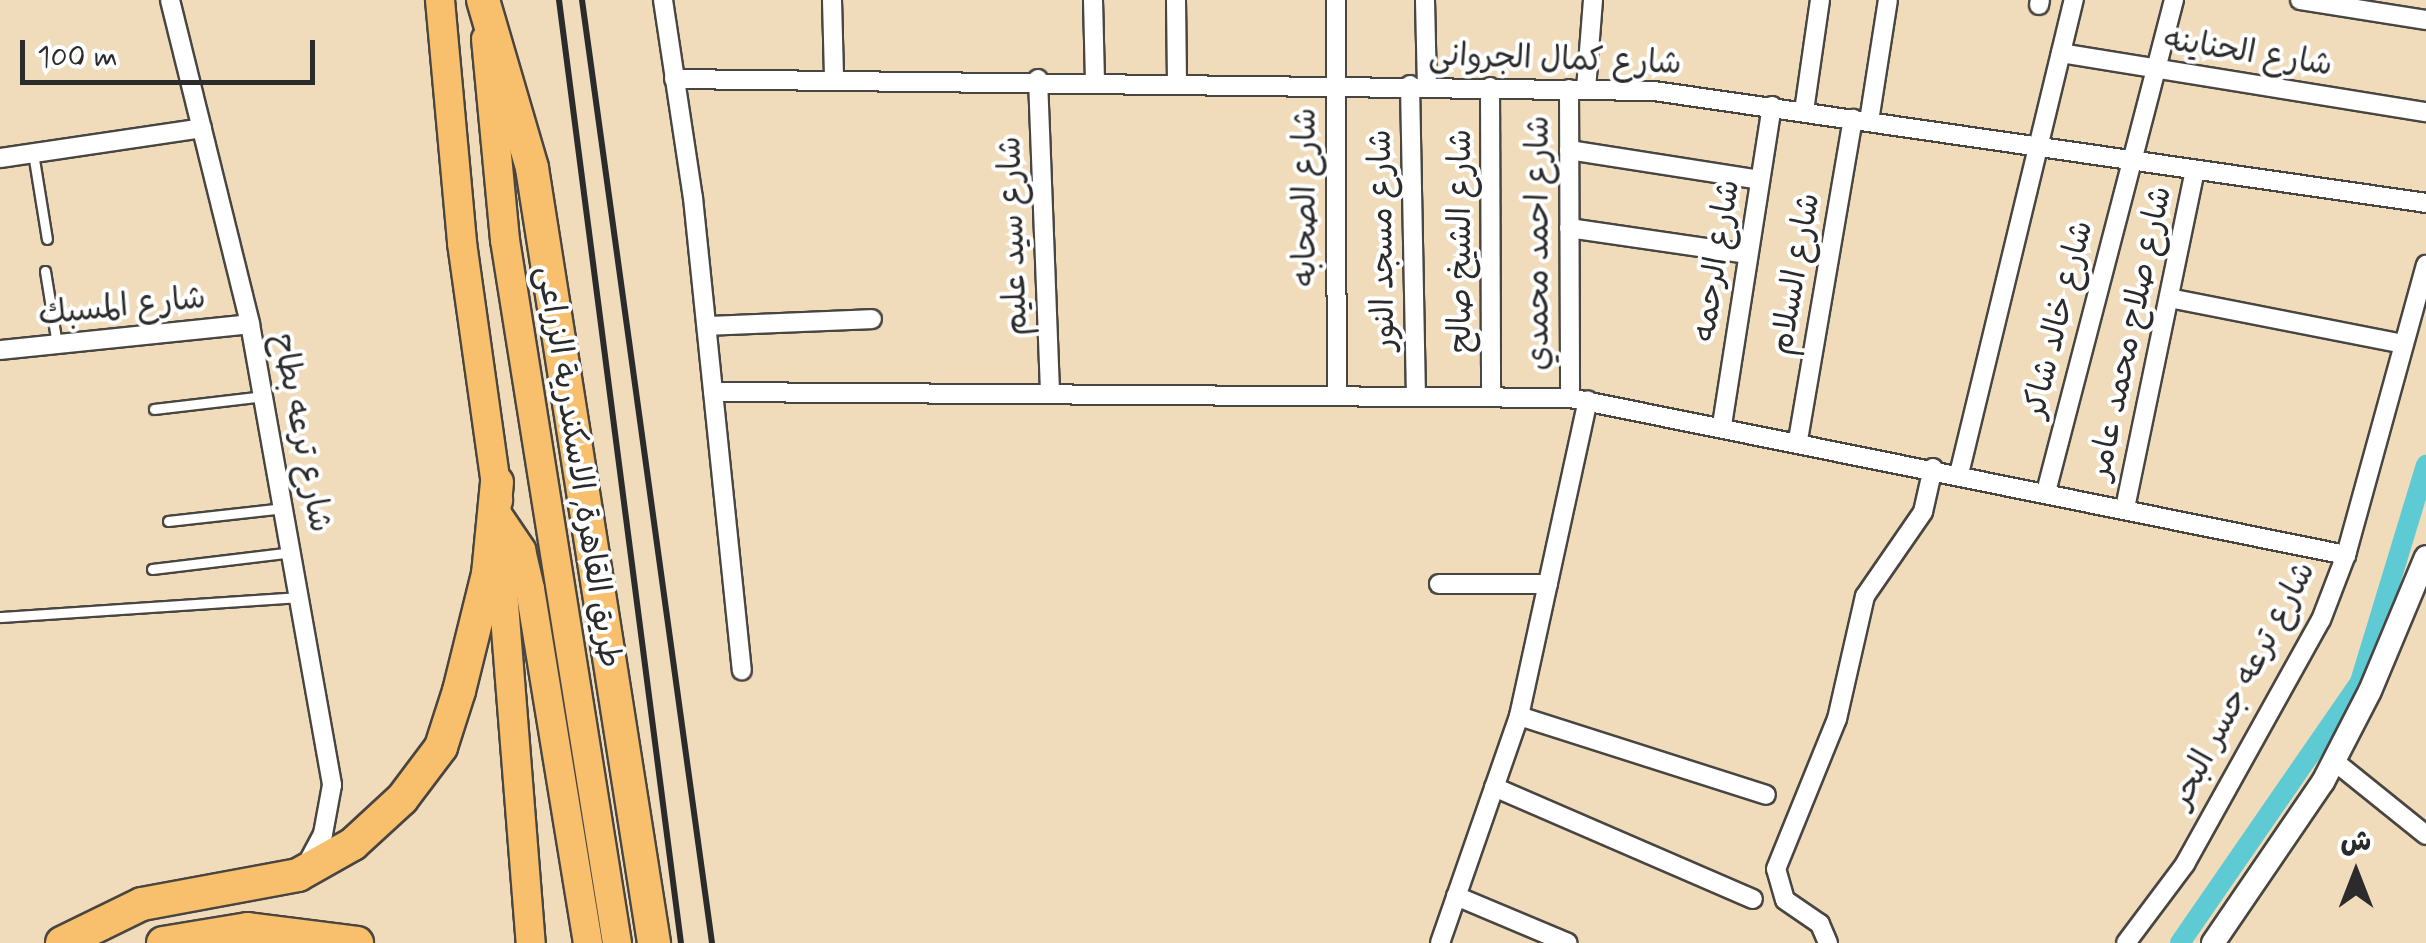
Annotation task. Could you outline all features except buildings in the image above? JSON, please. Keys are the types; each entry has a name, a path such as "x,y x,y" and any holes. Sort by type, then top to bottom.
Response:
{"highway":[{"path":"440,0 462,243 497,482 531,943"},
{"path":"483,0 524,133 559,328 654,943"},
{"name":"طريق القاهرة, الاسكندرية الزراعى","path":"483,0 505,240 617,943"},
{"path":"62,943 142,904 298,875 370,830 424,775 441,747 480,611 497,482"},
{"path":"498,517 521,550 530,589 588,943"},
{"path":"163,943 248,929 356,943"}],"street":[{"name":"شارع ترعه بطاح","path":"170,0 250,324 332,785 323,834 298,875"},
{"path":"663,0 706,326 742,670"},
{"path":"832,0 834,79"},
{"path":"1093,0 1096,80"},
{"path":"1176,0 1177,81"},
{"name":"شارع الصحابه","path":"1336,0 1336,393"},
{"name":"شارع مسجد النور","path":"1416,394 1418,85 1425,0"},
{"name":"شارع احمد محمدي","path":"1440,943 1519,716 1548,584 1579,399 1569,228 1569,150 1593,0"},
{"path":"1804,111 1820,0"},
{"name":"شارع السلام","path":"1798,440 1888,0"},
{"path":"1959,474 2074,0"},
{"name":"شارع خالد شاكر","path":"2046,492 2174,0"},
{"path":"2300,0 2426,20"},
{"name":"شارع الحناينه","path":"2061,53 2426,112"},
{"name":"شارع كمال الجروانى","path":"674,79 1038,79 1578,89 1772,106 2426,203"},
{"name":"شارع سيد عليم","path":"1038,79 1050,390"},
{"name":"شارع الشيخ صالح","path":"1490,86 1492,396"},
{"name":"شارع الرحمه","path":"1722,425 1772,106"},
{"path":"0,158 202,128"},
{"path":"1569,150 1760,180"},
{"name":"شارع صلاح محمد عامر","path":"2125,508 2195,171"},
{"path":"1569,228 1748,254"},
{"name":"شارع ترعه جسر البحر","path":"2126,943 2185,864 2322,620 2346,555 2426,265"},
{"path":"2169,298 2404,344"},
{"path":"706,326 872,318"},
{"name":"شارع المسبك","path":"0,350 250,324"},
{"path":"713,392 1050,390 1579,399 1798,440 2346,555"},
{"path":"1828,943 1820,924 1785,900 1776,880 1780,858 1836,719 1865,596 1923,512 1933,468"},
{"path":"2214,943 2251,896 2334,761 2417,604 2426,557"},
{"path":"1440,584 1548,584"},
{"path":"1519,716 1766,795"},
{"path":"2334,761 2426,834"},
{"path":"1494,786 1753,899"},
{"path":"1456,896 1568,943"}],"lane":[{"path":"33,153 47,239"},
{"path":"45,271 57,344"},
{"path":"154,409 264,396"},
{"path":"168,521 285,508"},
{"path":"152,569 293,552"},
{"path":"0,617 301,597"}],"waterway":[{"path":"2180,943 2360,682 2426,465"}],"railway":[{"path":"559,0 681,943"},
{"path":"582,0 712,943"}]}
